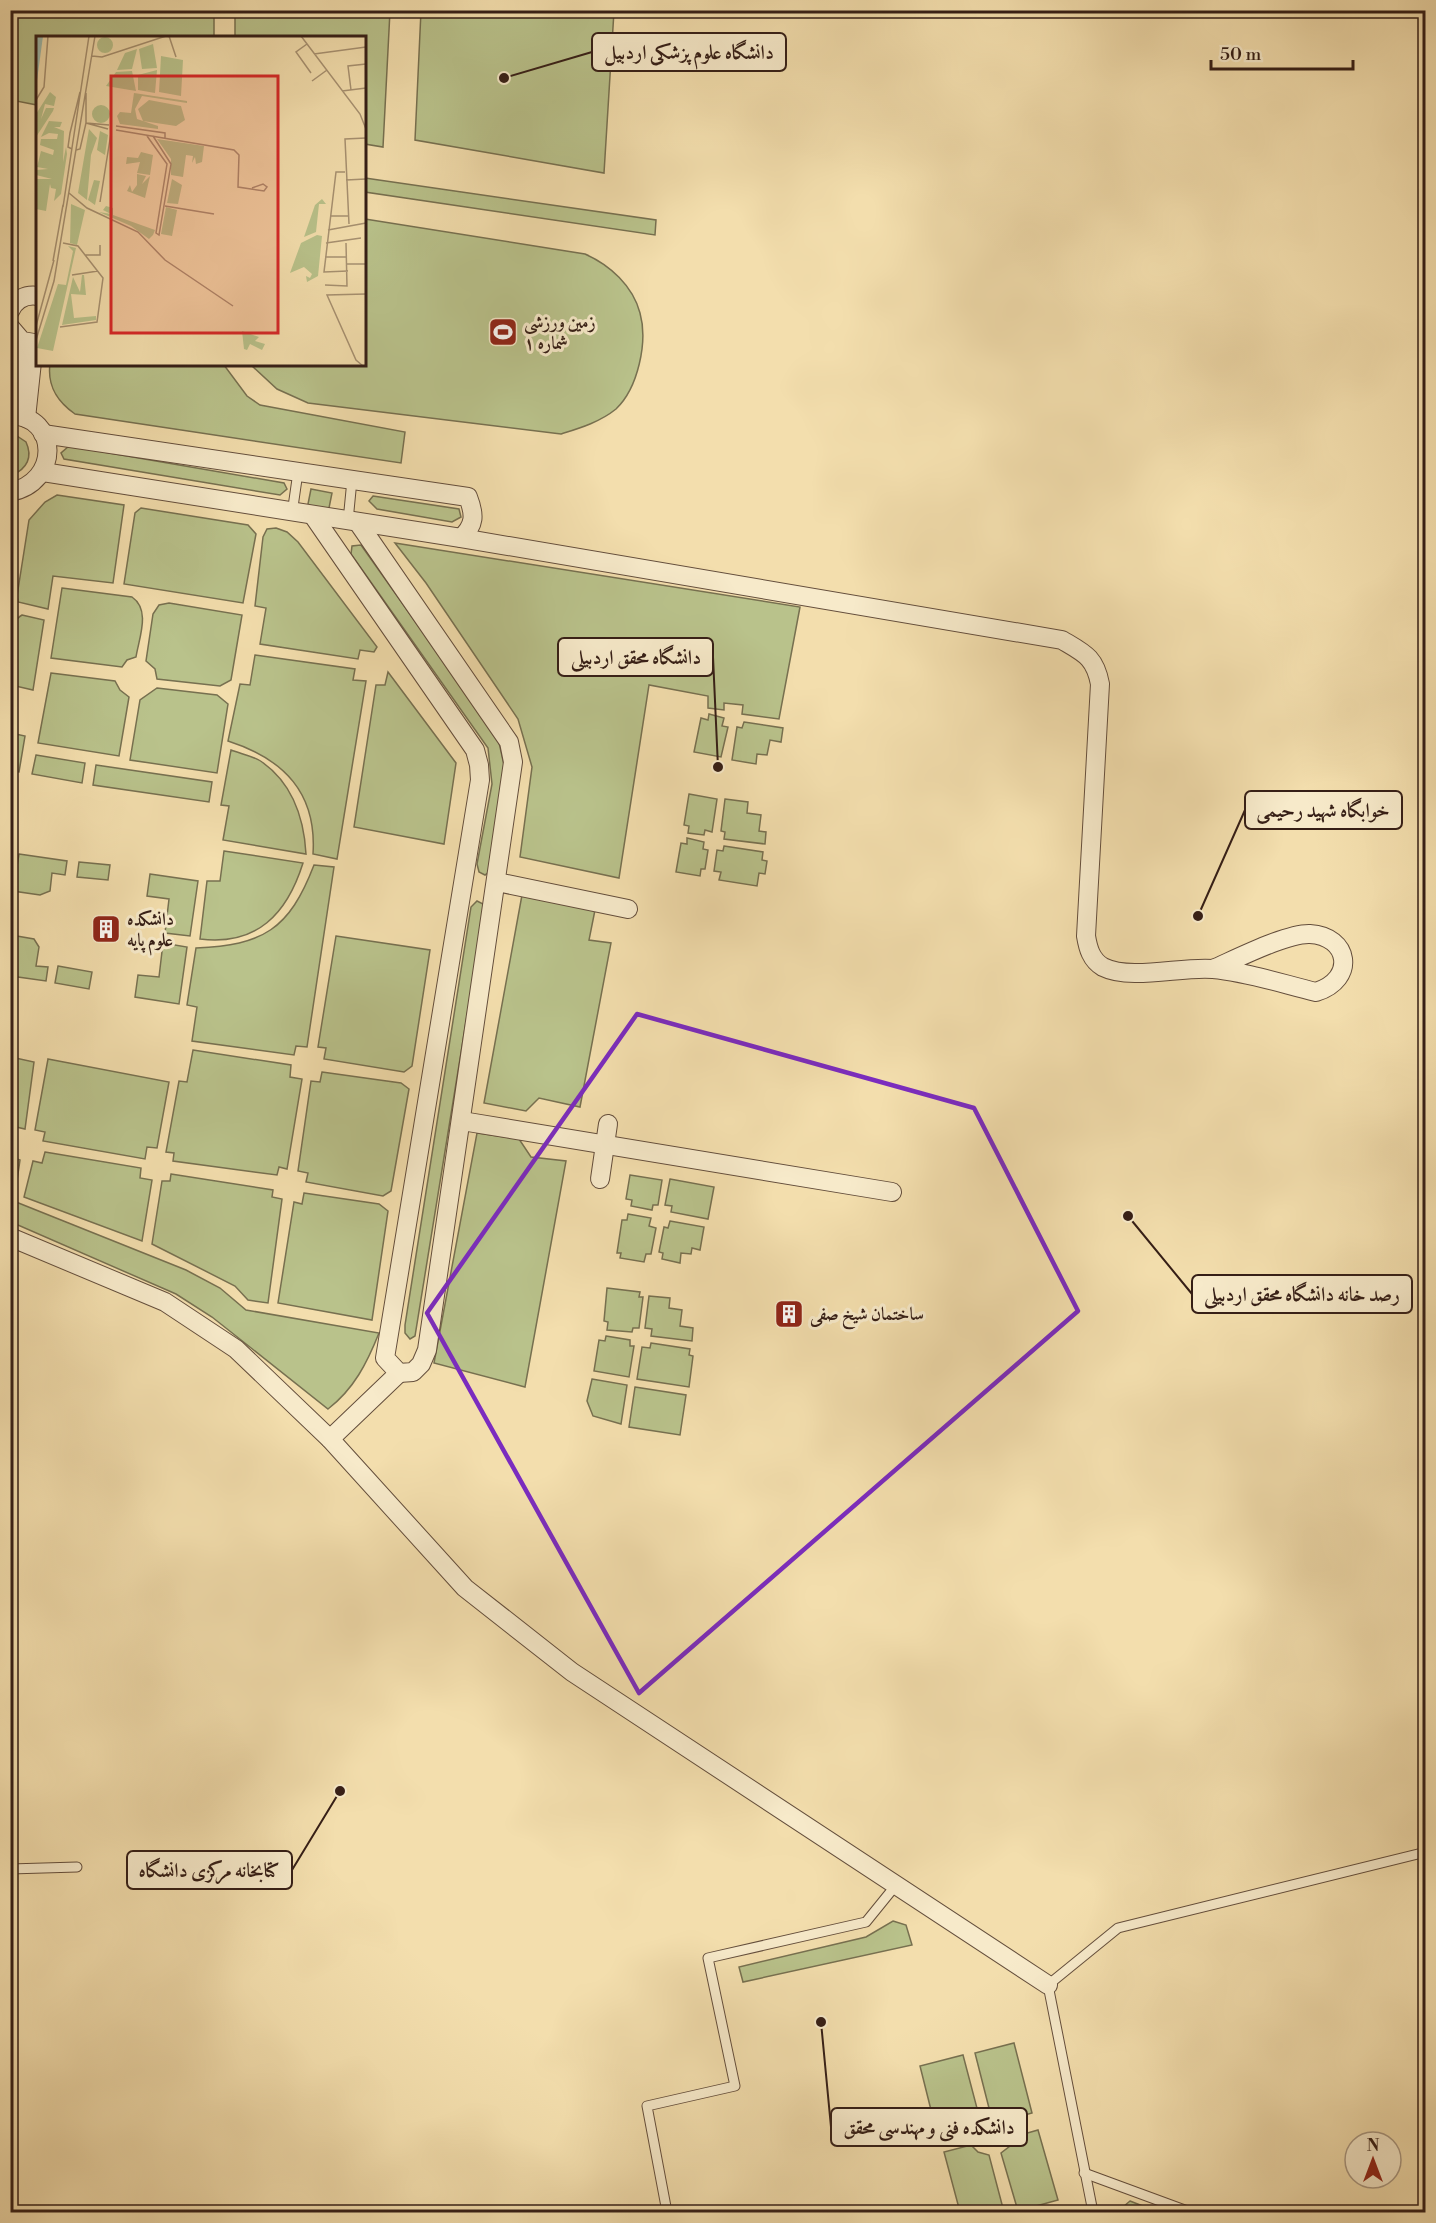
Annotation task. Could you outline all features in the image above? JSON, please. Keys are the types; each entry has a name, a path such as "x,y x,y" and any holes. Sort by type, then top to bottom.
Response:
{"street":[{"path":"10,311 17,301 24,297 36,296"},
{"path":"26,338 16,415 43,434 468,497 474,512 471,529 461,538"},
{"path":"10,492 23,490 34,483 43,472 48,460 48,446 43,434"},
{"path":"43,472 292,514 461,538 1062,640 1088,656 1097,668 1100,684 1086,936 1089,952 1102,966 1117,972 1213,969 1316,992 1332,987 1341,976 1344,963 1340,948 1325,936 1308,934 1291,937 1213,969"},
{"path":"314,517 475,750 479,765 480,780 385,1358 399,1373"},
{"path":"330,1439 399,1373 413,1372 421,1364 427,1350 513,780 513,762 509,742 354,522"},
{"path":"497,882 628,909"},
{"path":"462,1120 892,1192"},
{"path":"600,1179 609,1124"},
{"path":"10,1237 165,1302 236,1349 330,1439 474,1595 572,1672 1048,1985"}],"lane":[{"path":"292,514 298,472"},
{"path":"352,480 354,522"},
{"path":"1093,2212 1048,1985 1118,1928 1425,1852"},
{"path":"10,1869 77,1867"},
{"path":"667,2212 647,2106 735,2086 708,1958 866,1922 896,1885"},
{"path":"1084,2173 1190,2212"}],"highlighted area":[{"path":"637,1014 974,1108 1078,1311 639,1693 427,1313"}],"green space":[{"path":"12,10 214,11 214,36 36,36 36,105 11,100"},
{"path":"235,11 390,11 383,147 366,144 366,36 235,36"},
{"path":"421,11 614,11 604,173 415,140"},
{"path":"366,178 656,220 655,235 366,192"},
{"name":"زمین ورزشی شماره ۱","path":"366,219 585,254 612,270 626,285 640,313 642,351 635,377 624,400 603,418 561,434 308,403 277,389 252,366 366,366"},
{"path":"50,366 225,366 247,396 260,405 405,432 401,463 75,414 55,393 50,380"},
{"path":"11,432 26,442 29,453 25,466 12,475"},
{"path":"69,446 284,483 287,489 280,495 64,459 61,453"},
{"path":"311,489 332,493 328,513 307,509"},
{"path":"57,495 124,505 113,583 53,576 48,609 18,602 17,596 29,520 45,502"},
{"path":"373,496 459,509 461,517 452,522 377,509 369,501"},
{"path":"141,508 248,525 256,534 243,603 124,584 135,513"},
{"path":"276,528 287,532 298,542 377,647 374,652 360,650 358,659 260,644 266,608 255,606 263,537 267,529"},
{"path":"395,543 800,607 779,719 742,714 743,705 724,703 724,710 708,708 708,696 649,685 619,878 520,857 532,767 518,719 426,583"},
{"path":"361,545 498,738 506,774 490,871 485,875 479,872 477,864 492,784 488,748 351,554 352,546"},
{"path":"62,588 132,597 141,609 142,617 136,657 127,660 122,667 51,658"},
{"path":"169,603 242,615 231,680 220,686 157,679 155,669 146,661 153,614 159,605"},
{"path":"22,615 44,620 33,690 11,685 10,637 16,620"},
{"path":"255,655 355,669 353,680 366,681 337,859 313,854 313,832 309,813 303,796 293,781 265,758 228,741 240,684 250,685"},
{"path":"388,672 456,763 444,844 354,827 376,685 385,685"},
{"path":"51,673 115,681 120,690 129,697 119,756 38,743"},
{"path":"157,688 217,695 228,704 217,773 130,760 140,700"},
{"path":"709,714 724,718 722,726 728,727 721,757 694,752 701,718 708,720"},
{"path":"744,722 783,728 781,742 770,740 767,755 757,754 756,764 732,760 737,727 742,728"},
{"path":"11,733 25,736 19,772 11,771"},
{"path":"231,750 259,760 282,781 299,815 306,854 223,840 229,806 221,805"},
{"path":"36,755 85,763 82,783 32,774"},
{"path":"96,765 212,782 209,802 93,785"},
{"path":"689,794 717,799 712,832 705,830 704,835 688,833 689,826 684,825"},
{"path":"725,799 748,802 747,813 761,815 759,831 766,832 765,844 724,839 725,832 721,831"},
{"path":"687,838 704,842 703,849 708,850 705,869 701,869 700,876 676,872 681,843 687,844"},
{"path":"724,846 763,852 762,860 767,861 765,874 759,873 757,886 719,880 721,872 714,871 717,850 723,851"},
{"path":"224,851 303,863 288,897 267,923 238,937 220,940 200,939 207,881 220,881"},
{"path":"19,854 67,861 65,875 52,873 50,891 40,895 13,891"},
{"path":"79,862 110,865 108,880 77,877"},
{"path":"314,865 334,867 307,1047 296,1046 294,1055 192,1041 197,1007 187,1005 196,948 239,943 271,930 294,905"},
{"path":"150,874 198,881 190,936 165,933 169,899 147,896"},
{"path":"522,895 595,910 589,940 611,943 580,1107 539,1098 526,1111 484,1103"},
{"path":"477,901 483,904 484,911 415,1336 410,1339 405,1333 405,1325 471,907"},
{"path":"11,935 34,939 39,947 36,966 48,967 46,981 11,976"},
{"path":"336,936 430,950 412,1066 404,1072 324,1059 326,1048 318,1047"},
{"path":"163,943 187,947 179,1004 135,997 138,975 159,977"},
{"path":"58,966 92,972 89,989 55,983"},
{"path":"193,1050 291,1065 290,1077 302,1079 287,1169 279,1167 277,1175 173,1161 174,1153 166,1152 179,1081 187,1082"},
{"path":"11,1057 34,1062 25,1129 16,1127 15,1135 11,1134"},
{"path":"48,1059 169,1082 157,1148 147,1147 145,1159 43,1141 45,1132 35,1130"},
{"path":"322,1072 401,1083 409,1089 391,1191 383,1196 306,1182 308,1173 298,1171 311,1081 320,1082"},
{"path":"477,1133 519,1139 531,1157 566,1161 525,1387 434,1363"},
{"path":"10,1145 13,1146 11,1157 20,1160 15,1194 11,1192"},
{"path":"45,1152 141,1168 140,1178 152,1180 142,1241 24,1197 33,1161 42,1163"},
{"path":"171,1174 273,1190 272,1197 282,1199 268,1303 248,1300 235,1286 152,1244 162,1181 170,1181"},
{"path":"630,1175 662,1180 658,1205 653,1205 652,1210 631,1206 632,1200 626,1199"},
{"path":"670,1179 714,1187 708,1219 671,1212 672,1206 665,1205"},
{"path":"304,1193 379,1204 388,1211 372,1320 278,1303 294,1202 302,1204"},
{"path":"11,1200 186,1270 220,1288 246,1310 379,1333 359,1375 328,1409 212,1317 176,1294 11,1222"},
{"path":"628,1214 651,1218 649,1226 656,1228 651,1254 646,1254 644,1262 620,1258 621,1253 617,1253 622,1220 627,1220"},
{"path":"670,1221 704,1227 700,1250 692,1248 691,1254 681,1253 680,1263 662,1259 663,1253 659,1252 664,1227 668,1228"},
{"path":"607,1288 640,1292 639,1297 643,1297 639,1328 633,1328 632,1332 607,1330 608,1322 604,1321"},
{"path":"649,1296 670,1298 669,1308 682,1310 680,1326 693,1328 692,1341 651,1336 652,1329 645,1328"},
{"path":"606,1336 630,1340 630,1346 634,1346 629,1377 594,1371 599,1340 605,1341"},
{"path":"651,1343 690,1349 689,1355 693,1356 689,1387 637,1379 642,1347 650,1348"},
{"path":"592,1379 627,1385 621,1424 593,1416 587,1401"},
{"path":"635,1387 686,1395 680,1435 629,1427"},
{"path":"893,1921 906,1925 912,1945 743,1982 739,1967 866,1937"},
{"path":"1014,2043 1032,2113 1010,2119 1001,2110 989,2108 975,2053"},
{"path":"963,2055 978,2112 971,2120 968,2131 938,2138 920,2066"},
{"path":"1038,2130 1058,2200 1018,2211 1001,2153 1010,2146 1013,2137"},
{"path":"971,2145 978,2152 989,2155 1004,2212 960,2212 944,2152"},
{"path":"1130,2201 1158,2212 1117,2212"}],"place":[{"name":"دانشگاه علوم پزشکی اردبیل","path":"504,78"},
{"name":"زمین ورزشی شماره ۱","path":"503,332"},
{"name":"دانشگاه محقق اردبیلی","path":"718,767"},
{"name":"خوابگاه شهید رحیمی","path":"1198,916"},
{"name":"دانشکده علوم پایه","path":"106,929"},
{"name":"رصد خانه دانشگاه محقق اردبیلی","path":"1128,1216"},
{"name":"ساختمان شیخ صفی","path":"789,1314"},
{"name":"کتابخانه مرکزی دانشگاه","path":"340,1791"},
{"name":"دانشکده فنی و مهندسی محقق","path":"821,2022"}]}
